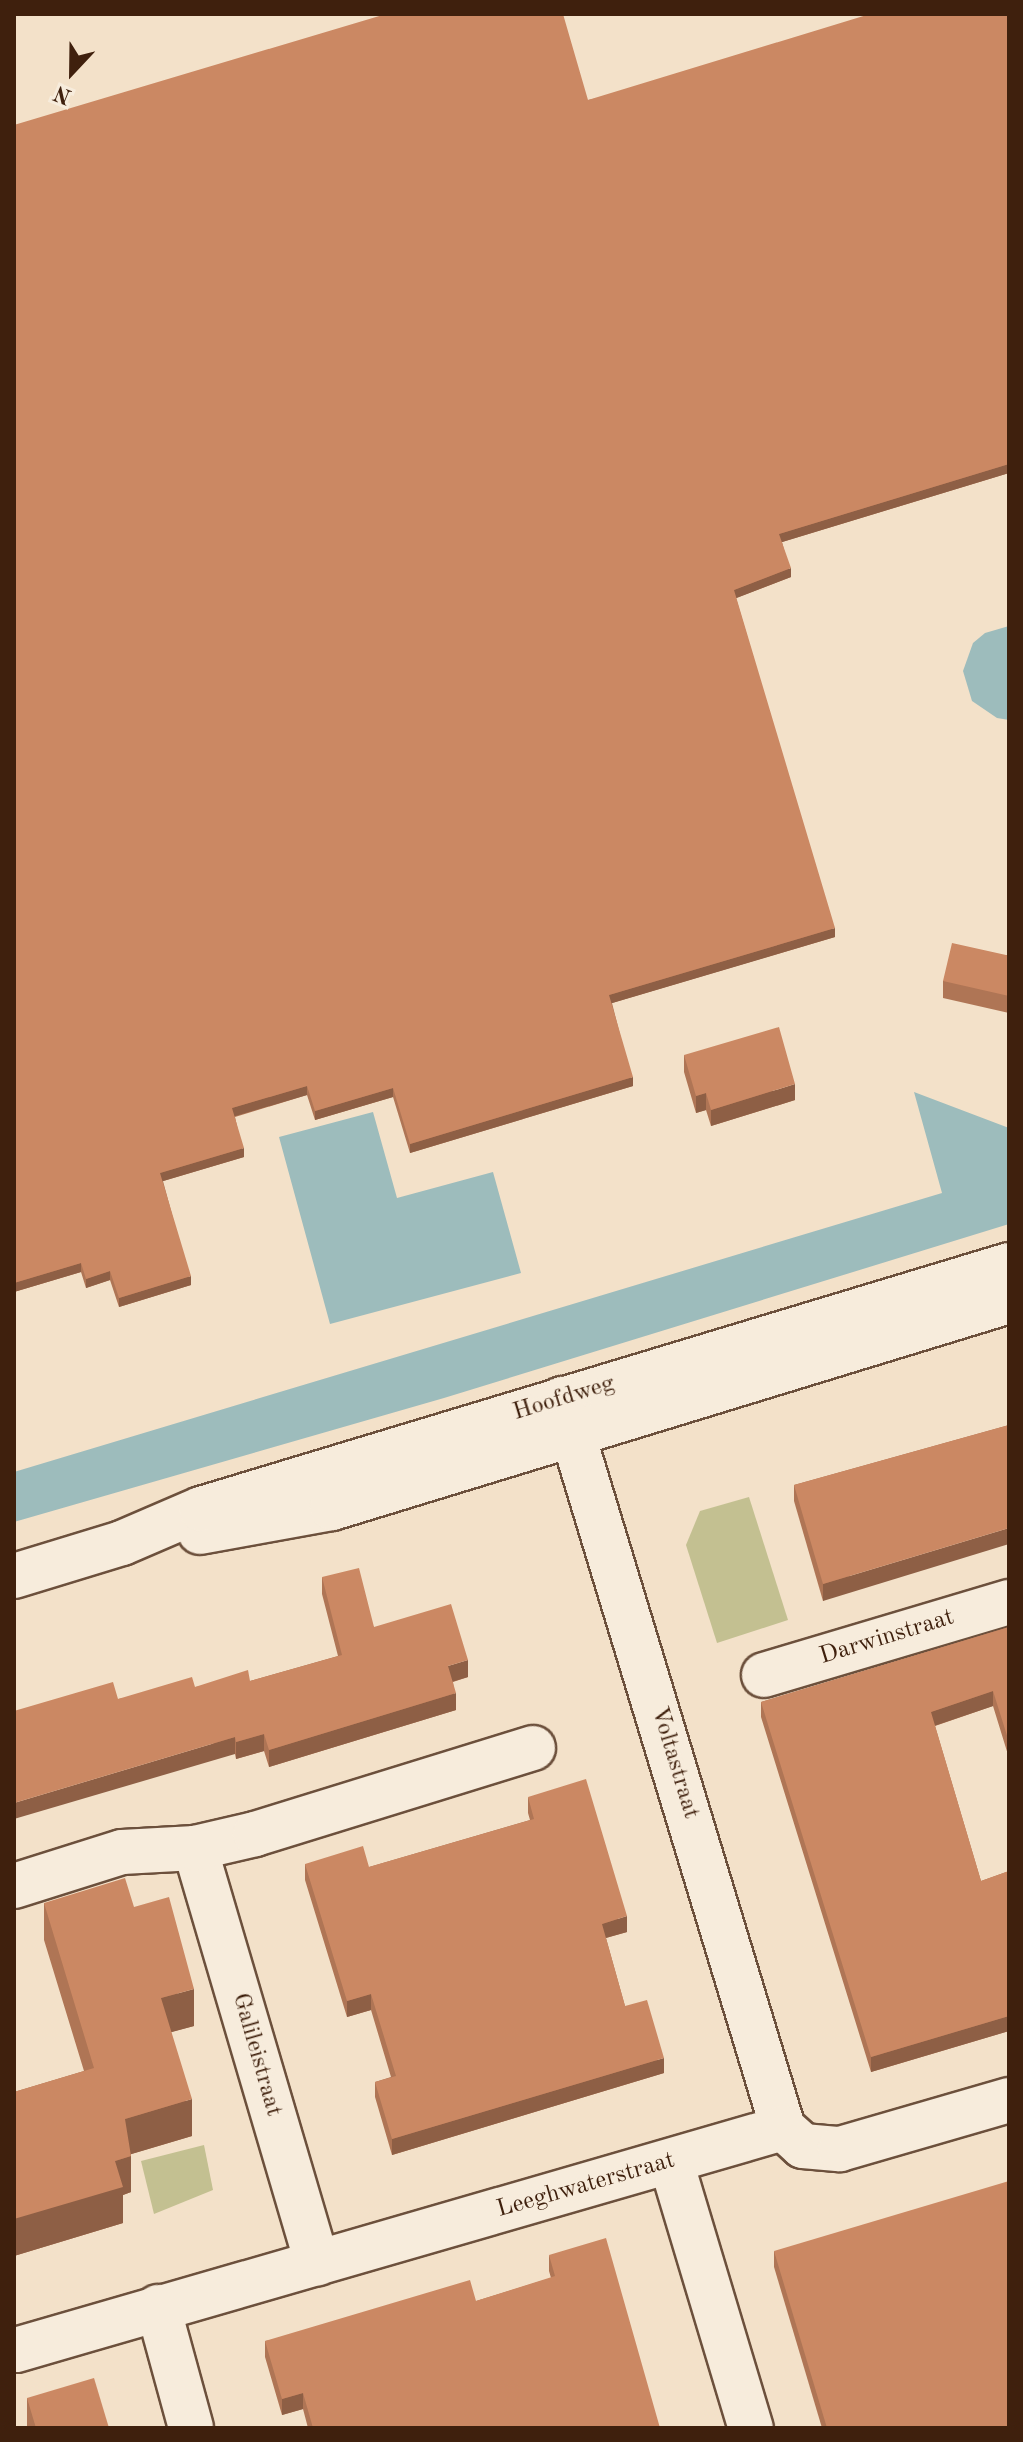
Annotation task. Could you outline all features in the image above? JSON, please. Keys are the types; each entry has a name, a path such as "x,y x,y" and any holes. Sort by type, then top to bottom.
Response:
{"street":[{"name":"Hoofdweg","path":"568,1418 1009,1265"},
{"name":"Hoofdweg","path":"14,1576 122,1543 201,1509 568,1418 1009,1301"},
{"name":"Voltastraat","path":"568,1418 783,2128"},
{"name":"Darwinstraat","path":"764,1675 1009,1602"},
{"path":"14,1886 122,1852 195,1848 533,1748"},
{"name":"Galileistraat","path":"195,1848 317,2263"},
{"path":"783,2128 803,2146 840,2149 1009,2100"},
{"name":"Leeghwaterstraat","path":"16,2350 783,2128"},
{"path":"671,2162 751,2428"},
{"path":"158,2307 191,2428"}],"shaded area":[{"path":"749,1497 788,1620 717,1643 686,1545 700,1511"},
{"path":"204,2145 213,2190 154,2214 141,2161"}],"water":[{"path":"1009,626 1009,720 997,718 972,701 963,671 973,643 985,633"},
{"path":"914,1092 1009,1128 1009,1224 444,1398 14,1522 14,1472 942,1193"},
{"path":"373,1112 397,1198 493,1172 521,1273 330,1324 279,1137"}],"building":[{"path":"386,14 563,14 588,100 870,14 1009,14 1009,464 779,534 791,568 734,590 835,928 609,995 633,1077 410,1144 393,1088 315,1111 307,1086 232,1108 244,1148 160,1173 191,1276 119,1298 110,1271 86,1279 81,1263 14,1283 14,125"},
{"path":"952,943 1009,955 1009,996 943,981"},
{"path":"779,1027 795,1084 711,1110 706,1093 696,1096 684,1055"},
{"path":"1009,1425 1009,1528 823,1584 794,1485"},
{"path":"359,1568 374,1627 451,1604 468,1660 448,1666 456,1693 269,1750 264,1734 236,1742 235,1737 14,1803 14,1711 113,1682 118,1699 192,1677 195,1687 248,1670 250,1681 342,1655 322,1577"},
{"path":"1009,1627 1009,1742 993,1691 931,1712 981,1881 1009,1871 1009,2016 871,2057 761,1702"},
{"path":"586,1779 627,1916 602,1924 625,2006 647,2000 664,2058 392,2139 375,2082 396,2076 371,1994 347,2001 305,1864 363,1846 369,1867 534,1819 528,1797"},
{"path":"125,1878 134,1907 169,1897 194,1989 161,1998 192,2099 125,2119 131,2156 115,2161 123,2187 14,2219 14,2092 94,2068 44,1903"},
{"path":"1009,2181 1009,2428 827,2428 774,2251"},
{"path":"606,2238 660,2428 313,2428 303,2393 282,2399 265,2341 470,2280 476,2301 555,2276 549,2255"},
{"path":"94,2378 109,2428 36,2428 27,2398"}]}
